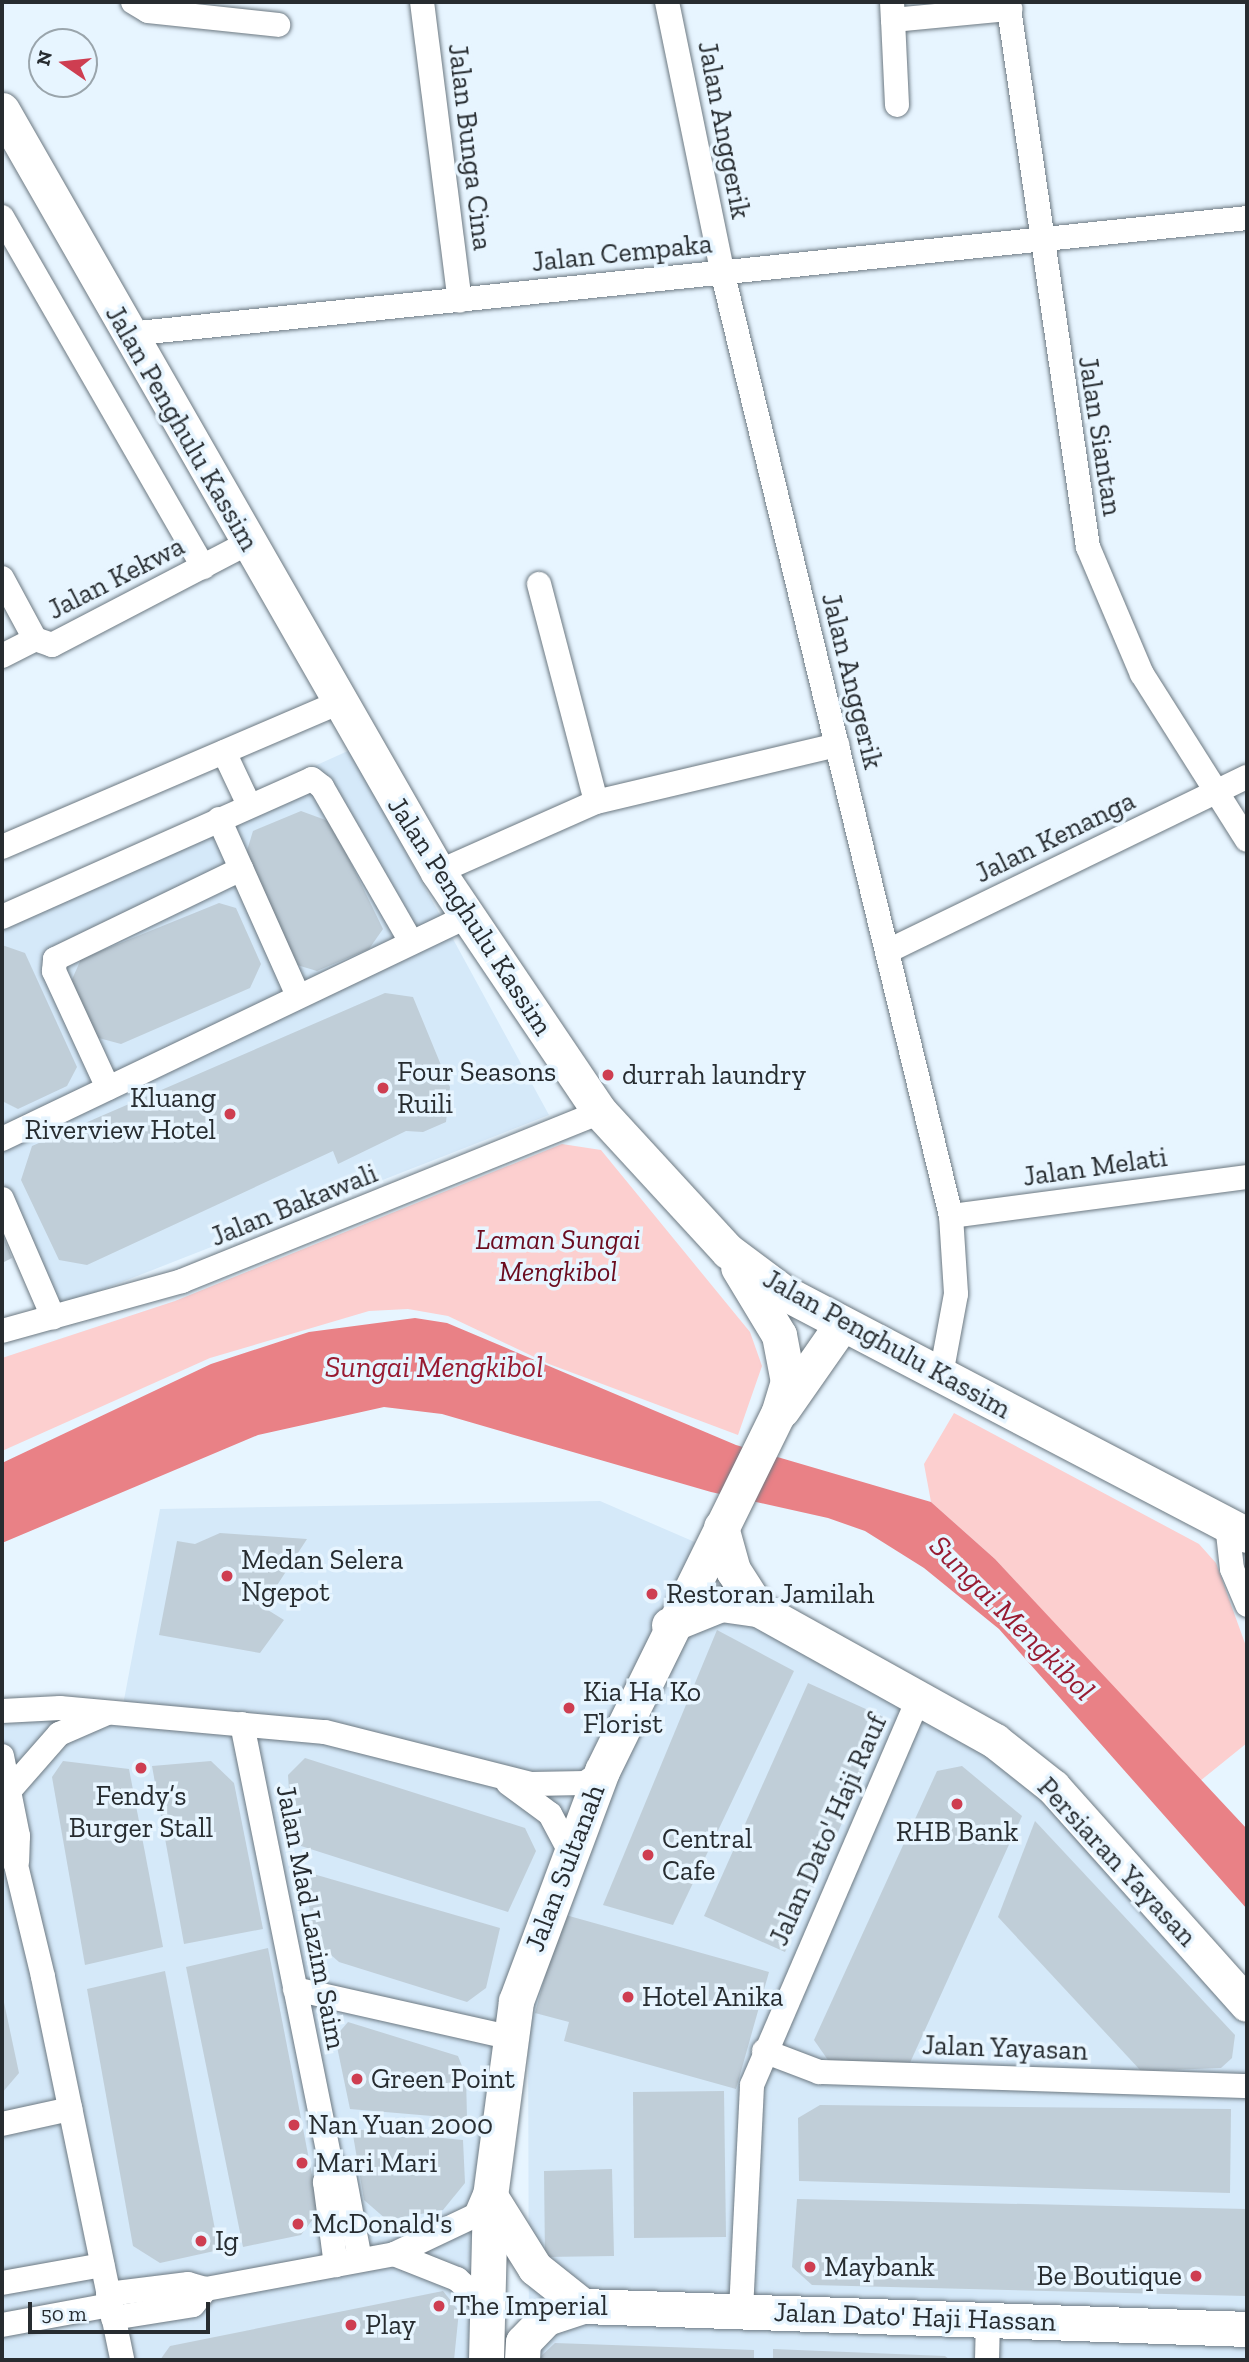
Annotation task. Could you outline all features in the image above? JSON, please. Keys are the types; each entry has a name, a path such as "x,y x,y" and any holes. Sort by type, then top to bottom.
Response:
{"street":[{"path":"133,2 148,11 278,24"},
{"name":"Jalan Bunga Cina","path":"422,2 460,301"},
{"name":"Jalan Anggerik","path":"667,2 722,271 951,1216 956,1294 941,1375"},
{"path":"897,105 892,11 1009,6"},
{"name":"Jalan Siantan","path":"1009,6 1039,239 1088,547 1142,674 1219,791 1247,840"},
{"name":"Jalan Penghulu Kassim","path":"2,110 338,703 438,872 600,1112 728,1251 842,1324 1237,1529"},
{"name":"Jalan Penghulu Kassim","path":"2,217 203,567"},
{"name":"Jalan Cempaka","path":"129,334 1247,218"},
{"name":"Jalan Kekwa","path":"2,578 35,639 52,645 71,640 248,543"},
{"path":"538,584 596,802"},
{"path":"2,656 35,639"},
{"path":"2,847 338,703"},
{"path":"438,872 596,802 837,745"},
{"path":"224,752 249,805"},
{"name":"Jalan Kenanga","path":"888,951 1247,777"},
{"path":"2,917 301,781 322,787 411,942"},
{"path":"219,819 298,996"},
{"path":"108,1088 54,971 55,959 241,869"},
{"path":"2,1139 466,917"},
{"name":"Jalan Bakawali","path":"2,1331 182,1281 600,1112"},
{"name":"Jalan Melati","path":"951,1216 1247,1177"},
{"path":"2,1199 53,1317"},
{"name":"Jalan Sultanah","path":"728,1251 779,1335 788,1382 778,1414"},
{"name":"Jalan Sultanah","path":"486,2360 491,2186 508,2037 569,1849 669,1625 778,1414 842,1324"},
{"name":"Persiaran Yayasan","path":"721,1527 733,1570 758,1609"},
{"path":"1237,1529 1232,1569 1247,1605"},
{"name":"Persiaran Yayasan","path":"669,1625 721,1604 758,1609 995,1741 1053,1787 1247,2004"},
{"name":"Jalan Dato' Haji Rauf","path":"741,2311 750,2097 764,2051 918,1700"},
{"path":"2,1711 109,1713 348,1736 504,1781 585,1783 602,1771"},
{"path":"9,1791 59,1734 109,1713"},
{"name":"Jalan Mad Lazim Saim","path":"242,1724 330,2162"},
{"path":"2,1756 9,1791 16,1865 70,2109 121,2360"},
{"path":"504,1781 550,1814 569,1849"},
{"path":"2,1837 16,1865"},
{"path":"295,1989 508,2037"},
{"name":"Jalan Yayasan","path":"764,2051 819,2072 1247,2086"},
{"path":"2,2124 70,2109"},
{"path":"336,2265 325,2182 330,2162 344,2175 360,2260"},
{"path":"2,2325 110,2306 193,2305 206,2289 394,2255 476,2215 491,2186"},
{"path":"491,2186 535,2268 583,2306"},
{"path":"394,2255 457,2279 487,2306"},
{"path":"2,2283 102,2265"},
{"path":"522,2360 523,2342 546,2318 583,2306"},
{"name":"Jalan Dato' Haji Hassan","path":"583,2306 1247,2329"},
{"path":"987,2360 988,2320"}],"shaded area":[{"path":"350,750 549,1115 58,1307 2,1179 2,907"},
{"path":"600,1501 697,1543 573,1801 523,1936 472,2360 2,2360 2,1723 65,1716 120,1721 160,1509"},
{"path":"709,1621 756,1621 821,1665 981,1750 1034,1792 1247,2027 1247,2360 529,2360 528,2009 590,1835 681,1636"}],"green space":[{"name":"Laman Sungai Mengkibol","path":"562,1144 601,1150 750,1332 762,1366 738,1435 549,1364 448,1316 408,1309 369,1311 210,1358 2,1451 2,1358 175,1301"},
{"path":"954,1413 1199,1544 1216,1563 1247,1649 1247,1743 1200,1781 995,1559 931,1502 924,1464"}],"water":[{"name":"Sungai Mengkibol","path":"415,1318 447,1323 736,1445 931,1502 995,1559 1247,1829 1247,1909 999,1629 924,1568 865,1531 828,1518 711,1492 442,1414 384,1407 258,1435 2,1543 2,1463 211,1364 309,1332"}],"building":[{"path":"301,811 331,822 383,929 369,949 317,971 297,965 245,857 253,831"},
{"path":"219,903 236,908 261,964 250,988 121,1044 95,1037 70,984 81,959"},
{"path":"2,945 25,953 77,1067 67,1086 18,1109 2,1101"},
{"path":"385,993 413,997 450,1087 446,1122 423,1132 406,1131 338,1164 333,1151 87,1265 59,1260 21,1180 32,1146"},
{"path":"2,1233 12,1258 2,1263"},
{"name":"Medan Selera Ngepot","path":"220,1533 307,1539 263,1607 284,1620 260,1653 159,1635 177,1541 195,1544"},
{"path":"717,1630 794,1671 673,1925 603,1905"},
{"path":"808,1683 888,1719 785,1952 704,1916"},
{"path":"305,1758 525,1828 536,1851 508,1912 301,1846 291,1819 288,1775"},
{"path":"63,1761 129,1769 163,1947 85,1965 52,1777"},
{"path":"211,1761 234,1783 263,1929 184,1944 152,1766"},
{"path":"962,1766 1022,1816 909,2065 830,2063 814,2040 937,1771"},
{"path":"1035,1821 1235,2035 1232,2058 1221,2068 1141,2071 998,1917"},
{"path":"303,1871 500,1928 486,1988 467,2002 339,1962 315,1941"},
{"path":"562,1914 769,1972 736,2089 564,2041 569,2022 535,2013"},
{"path":"268,1948 319,2211 301,2235 243,2247 186,1967"},
{"path":"165,1971 219,2250 160,2263 133,2246 87,1989"},
{"path":"2,1993 19,2073 2,2093"},
{"path":"348,2022 458,2056 466,2076 467,2119 350,2109 335,2037"},
{"path":"724,2091 726,2237 634,2238 633,2092"},
{"path":"820,2105 1231,2109 1230,2193 799,2181 798,2118"},
{"path":"352,2129 463,2140 465,2183 443,2210 387,2220 364,2200"},
{"path":"612,2169 614,2256 545,2257 544,2171"},
{"path":"797,2199 1247,2209 1247,2296 812,2285 792,2267"},
{"path":"443,2291 459,2311 454,2360 160,2360 170,2346"},
{"path":"555,2343 754,2350 754,2360 537,2360"},
{"path":"773,2349 945,2356 950,2360 773,2360"}],"place":[{"name":"durrah laundry","path":"608,1075"},
{"name":"Four Seasons Ruili","path":"383,1088"},
{"name":"Kluang Riverview Hotel","path":"230,1114"},
{"name":"Medan Selera Ngepot","path":"227,1576"},
{"name":"Restoran Jamilah","path":"652,1594"},
{"name":"Kia Ha Ko Florist","path":"569,1708"},
{"name":"Fendy’s Burger Stall","path":"141,1768"},
{"name":"RHB Bank","path":"957,1804"},
{"name":"Central Cafe","path":"648,1855"},
{"name":"Hotel Anika","path":"628,1997"},
{"name":"Green Point","path":"357,2079"},
{"name":"Nan Yuan 2000","path":"294,2125"},
{"name":"Mari Mari","path":"302,2163"},
{"name":"McDonald's","path":"298,2224"},
{"name":"Ig","path":"201,2241"},
{"name":"Maybank","path":"810,2267"},
{"name":"Be Boutique","path":"1196,2276"},
{"name":"The Imperial","path":"439,2306"},
{"name":"Play","path":"351,2325"}]}
